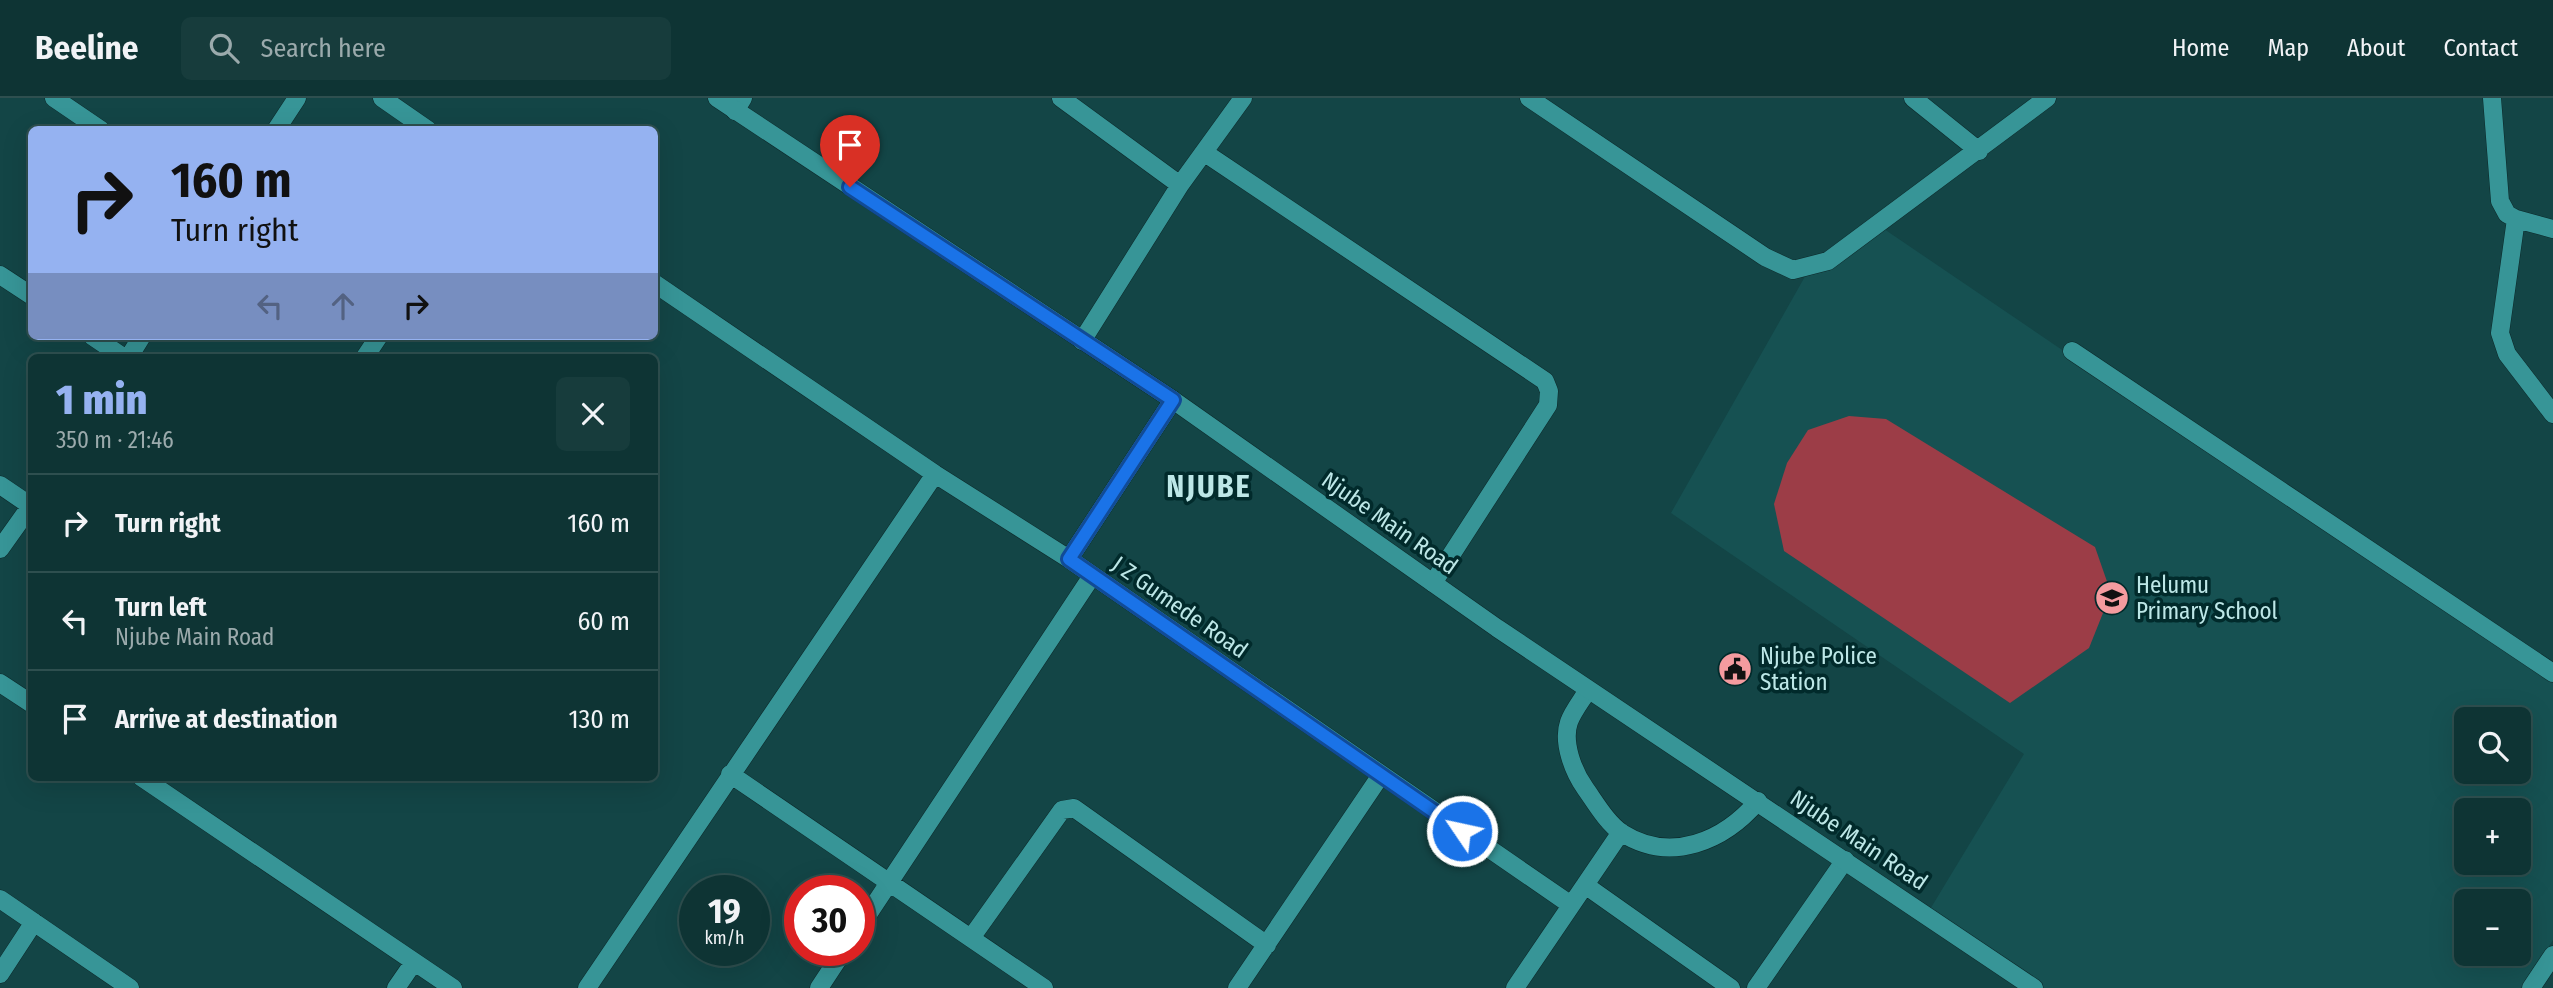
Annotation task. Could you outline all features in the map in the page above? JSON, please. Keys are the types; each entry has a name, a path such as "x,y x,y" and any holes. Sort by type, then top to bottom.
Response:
{"street":[{"path":"54,98 95,126"},
{"path":"279,126 298,98"},
{"path":"382,98 422,126"},
{"name":"Njube Main Road","path":"717,98 739,104 1082,341 1173,400 1588,690 1758,800 2034,988"},
{"path":"1060,98 1180,185"},
{"path":"1082,341 1180,185 1243,98"},
{"path":"1529,98 1765,257 1793,270 1828,261 2047,98"},
{"path":"1913,98 1979,151"},
{"path":"2492,98 2500,201 2507,214 2516,219 2553,229"},
{"path":"1205,153 1545,381 1549,391 1548,405 1433,583"},
{"path":"2516,219 2500,333 2507,354 2553,414"},
{"path":"0,275 28,293"},
{"name":"J Z Gumede Road","path":"658,286 935,474 1069,559 1572,905"},
{"path":"98,340 119,354"},
{"path":"2072,351 2553,673"},
{"path":"1069,559 1173,400"},
{"path":"587,988 935,474"},
{"path":"0,485 28,503"},
{"path":"0,549 28,509"},
{"path":"875,904 1092,576"},
{"path":"0,683 28,701"},
{"path":"1588,690 1569,722 1567,745 1578,778 1621,832 1650,845 1686,849 1740,822 1758,800"},
{"path":"730,774 1044,988"},
{"path":"1237,988 1381,775"},
{"path":"147,781 453,988"},
{"path":"971,938 1062,810 1074,808 1267,945"},
{"path":"1515,988 1621,832"},
{"path":"1756,988 1845,860"},
{"path":"1585,885 1731,988"},
{"path":"0,900 130,988"},
{"path":"0,974 34,922"},
{"path":"2531,988 2553,955"},
{"path":"396,988 414,962"},
{"path":"819,988 833,966"}],"shaded area":[{"name":"Helumu Primary School","path":"1884,229 2553,683 2553,940 2522,988 2043,988 1929,911 2024,754 1671,513 1807,273"},
{"path":"1849,416 1886,419 2095,547 2111,593 2089,648 2010,703 1784,551 1774,504 1787,463 1808,430"}],"place":[{"name":"Helumu Primary School","path":"2112,598"},
{"name":"Njube Police Station","path":"1735,669"}],"district":[{"name":"NJUBE","path":"1209,487"}],"route":[{"path":"850,187 1173,400 1069,559 1462,831"}]}
